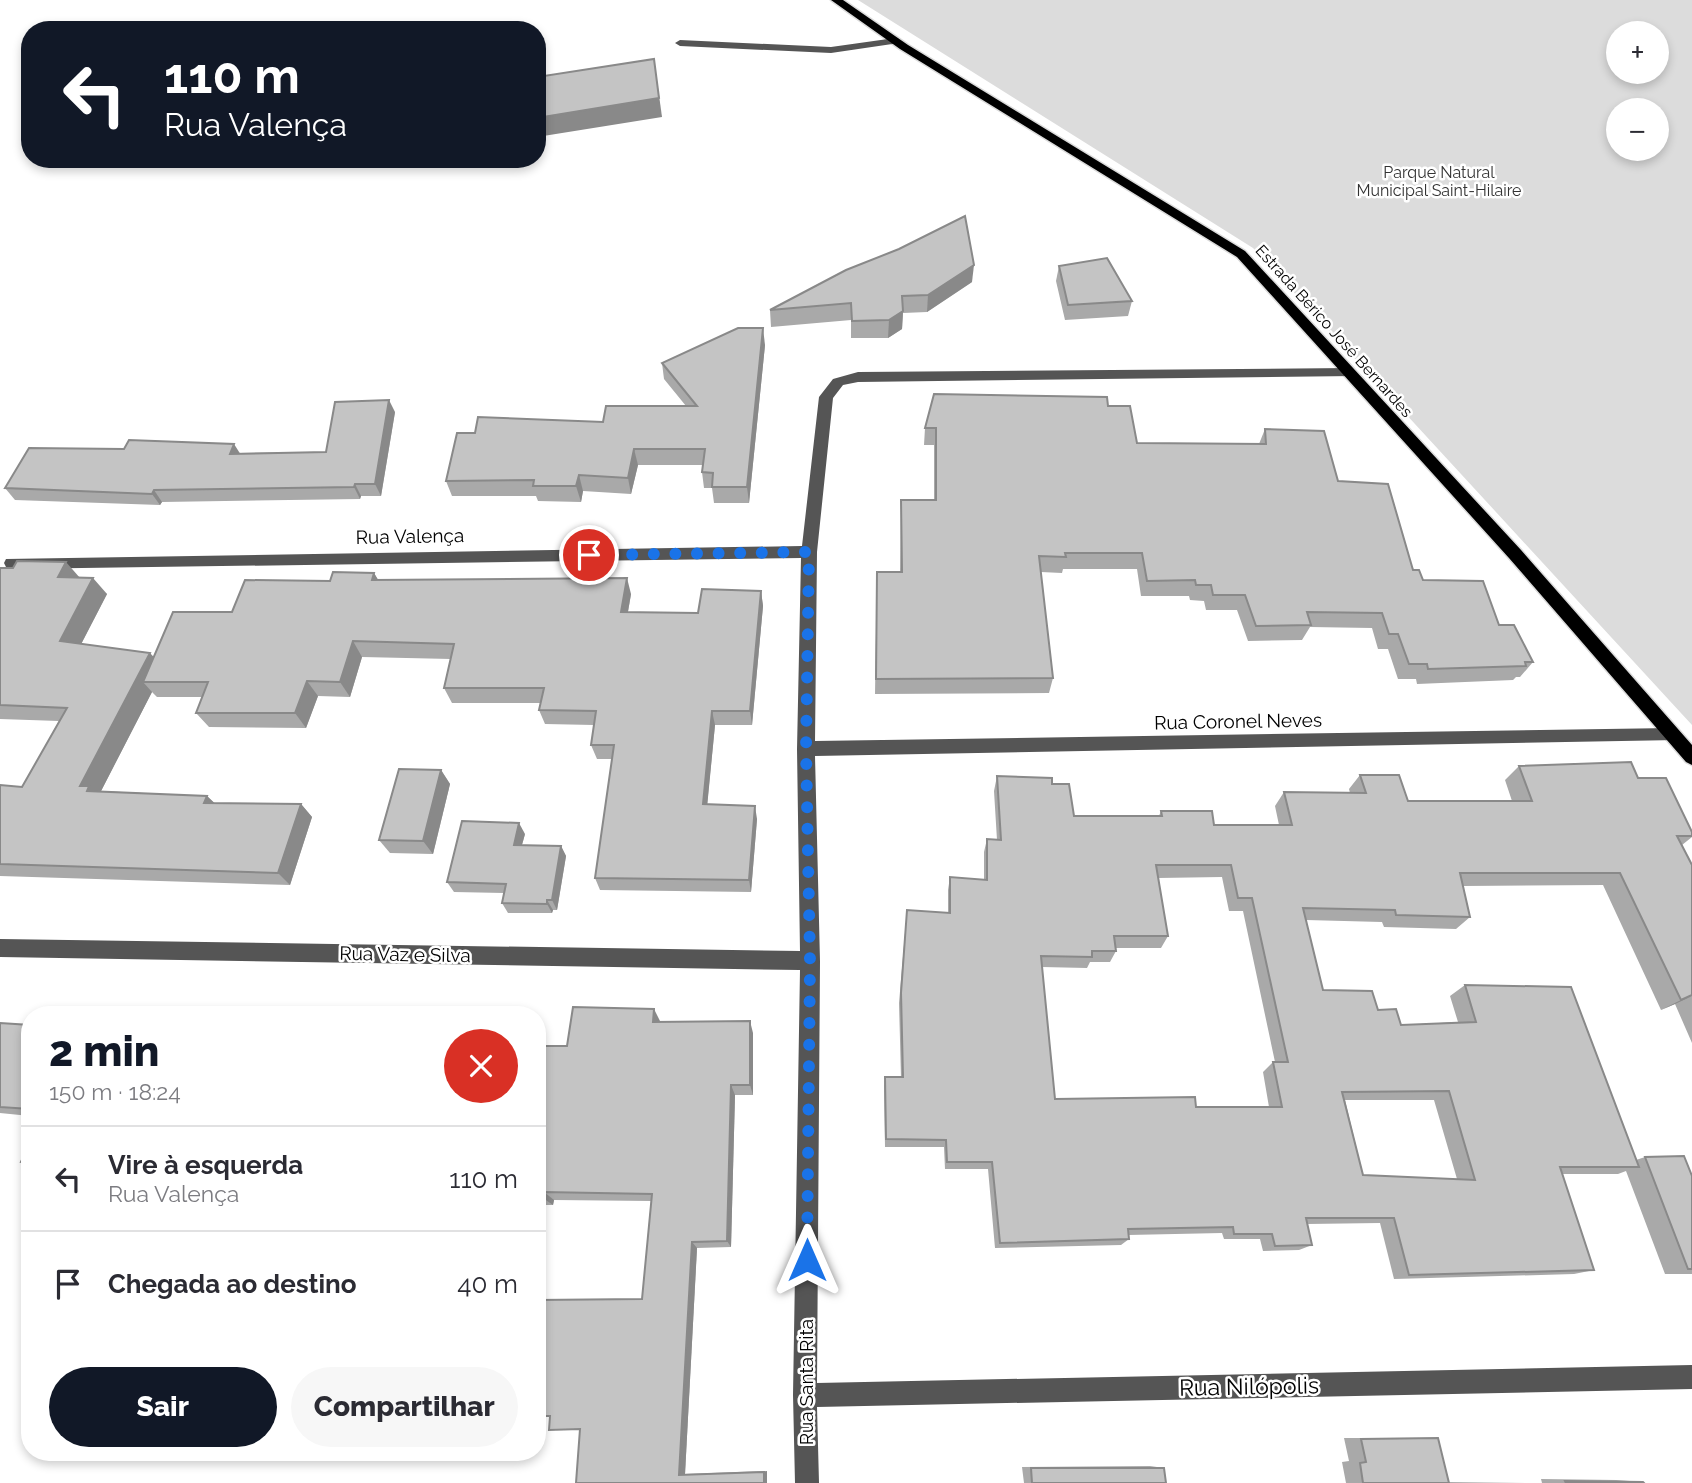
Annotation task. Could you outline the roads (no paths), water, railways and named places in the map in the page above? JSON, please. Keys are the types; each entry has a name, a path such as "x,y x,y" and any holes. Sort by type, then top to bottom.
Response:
{"main road":[{"name":"Estrada Bérico José Bernardes","path":"836,0 895,41 1241,254 1515,554 1692,757"}],"street":[{"path":"680,43 831,50 895,41"},
{"name":"Rua Santa Rita","path":"807,1483 805,1395 810,961 806,748 809,552 826,397 838,382 858,377 1349,373"},
{"name":"Rua Valença","path":"12,563 809,552"},
{"name":"Rua Coronel Neves","path":"806,748 1671,735"},
{"name":"Rua Vaz e Silva","path":"0,947 810,961"},
{"name":"Rua Nilópolis","path":"805,1395 1692,1377"}],"park label":[{"name":"Parque Natural Municipal Saint-Hilaire","path":"1439,181"}]}
